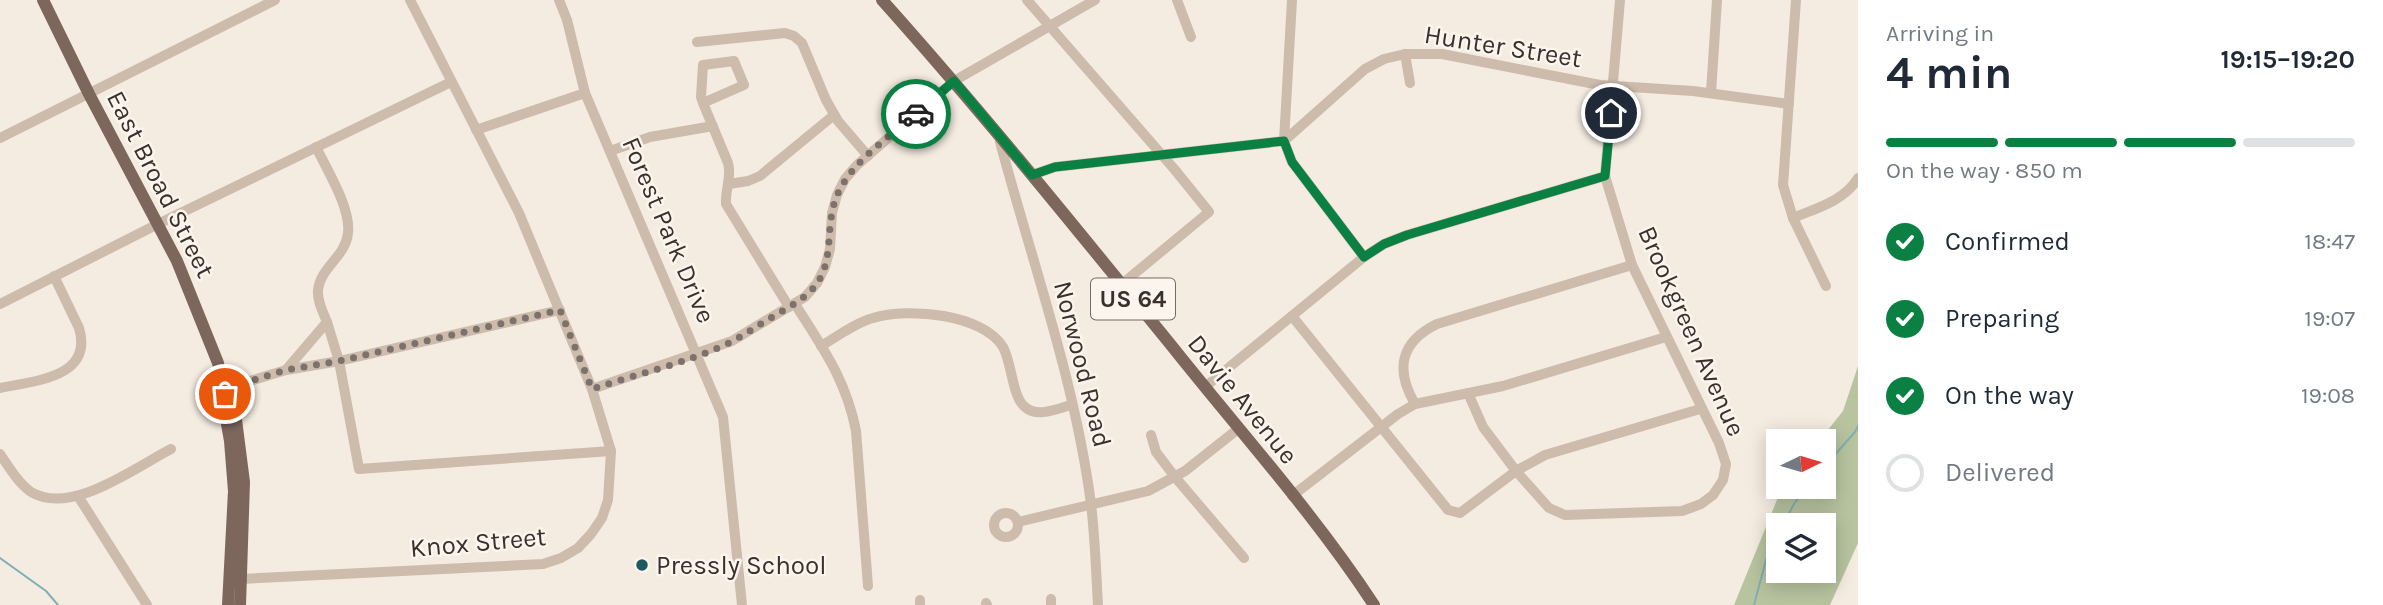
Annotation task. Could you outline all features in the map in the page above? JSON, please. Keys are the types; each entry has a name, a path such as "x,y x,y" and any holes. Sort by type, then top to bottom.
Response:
{"main road":[{"name":"East Broad Street","path":"43,0 194,299 218,363 225,391 233,404 244,482 240,605"},
{"name":"Davie Avenue","path":"883,0 954,81 1122,284 1293,496 1374,605"},
{"name":"East Broad Street","path":"225,391 223,407 230,441 234,491 228,605"}],"street":[{"path":"244,0 251,12"},
{"path":"0,138 275,0"},
{"name":"Knox Street","path":"241,579 543,564 578,548 602,518 608,500 611,450 592,389 519,213 410,0"},
{"name":"Forest Park Drive","path":"559,0 567,20 585,93 723,417 742,605"},
{"path":"1027,0 1209,212 1122,284"},
{"path":"592,389 732,341 805,298 817,284 825,267 837,195 845,179 867,156 954,81 1095,0"},
{"path":"1177,0 1192,37"},
{"path":"1292,0 1284,141 1292,162 1364,257"},
{"name":"Brookgreen Avenue","path":"1468,393 1483,427 1516,471 1549,508 1566,515 1682,511 1693,508 1713,495 1723,480 1726,464 1718,443 1632,265 1605,176 1620,0"},
{"path":"1711,93 1717,0"},
{"path":"1796,0 1783,184 1793,218 1826,286"},
{"path":"697,42 775,33 794,36 802,43 834,115 867,156"},
{"path":"1405,54 1410,83"},
{"name":"Hunter Street","path":"1284,141 1365,69 1384,59 1405,54 1442,54 1600,85 1711,93 1788,104"},
{"path":"703,103 744,85 734,61 703,65 701,97 703,103 728,163 730,173 725,195 726,204 821,346 842,381 851,405 856,430 868,586"},
{"path":"0,304 451,82"},
{"path":"475,130 585,93"},
{"path":"729,184 760,176 834,115"},
{"path":"610,151 650,137 713,126"},
{"name":"Norwood Road","path":"1003,140 1000,142 1056,340 1071,405 1091,505 1098,605"},
{"path":"1032,175 1055,167 1284,141"},
{"path":"316,147 348,218 348,236 342,252 324,274 318,291 339,361 359,469 611,450"},
{"path":"1205,387 1364,257 1384,244 1605,176"},
{"path":"1793,218 1837,200 1858,178"},
{"path":"1415,404 1403,372 1405,356 1412,342 1423,331 1437,324 1632,265"},
{"path":"0,388 61,374 71,366 78,355 81,337 79,328 54,276"},
{"path":"225,391 286,370 339,361 560,310"},
{"path":"821,346 862,321 876,317 904,314 959,318 985,329 997,338 1009,360 1023,407 1040,413 1071,405"},
{"path":"1292,316 1448,510 1460,513 1516,471 1545,455 1700,408"},
{"path":"286,370 327,321"},
{"path":"1293,496 1415,404 1516,382 1666,337"},
{"path":"1018,522 1148,491 1175,477 1238,429"},
{"path":"1151,435 1156,452 1244,558"},
{"path":"0,454 30,491 53,499 78,496 94,490 170,449"},
{"path":"78,496 147,605"}],"green space":[{"path":"1858,366 1858,543 1830,605 1734,605 1766,527 1766,583 1836,583 1836,513 1772,513 1777,499 1836,499 1836,429 1829,429 1843,411"}],"waterway":[{"path":"1836,453 1858,426"},
{"path":"1789,513 1798,499"},
{"path":"0,558 46,591 58,605"},
{"path":"1754,605 1766,560"}],"way so far":[{"path":"225,394 224,389 286,370 339,361 560,310 592,389 732,341 805,298 817,284 830,249 832,213 845,179 857,165 916,114"}],"place":[{"name":"Pressly School","path":"642,565"}],"route":[{"path":"916,114 954,81 1032,175 1055,167 1284,141 1292,162 1364,257 1384,244 1407,235 1605,176 1611,113"}]}
